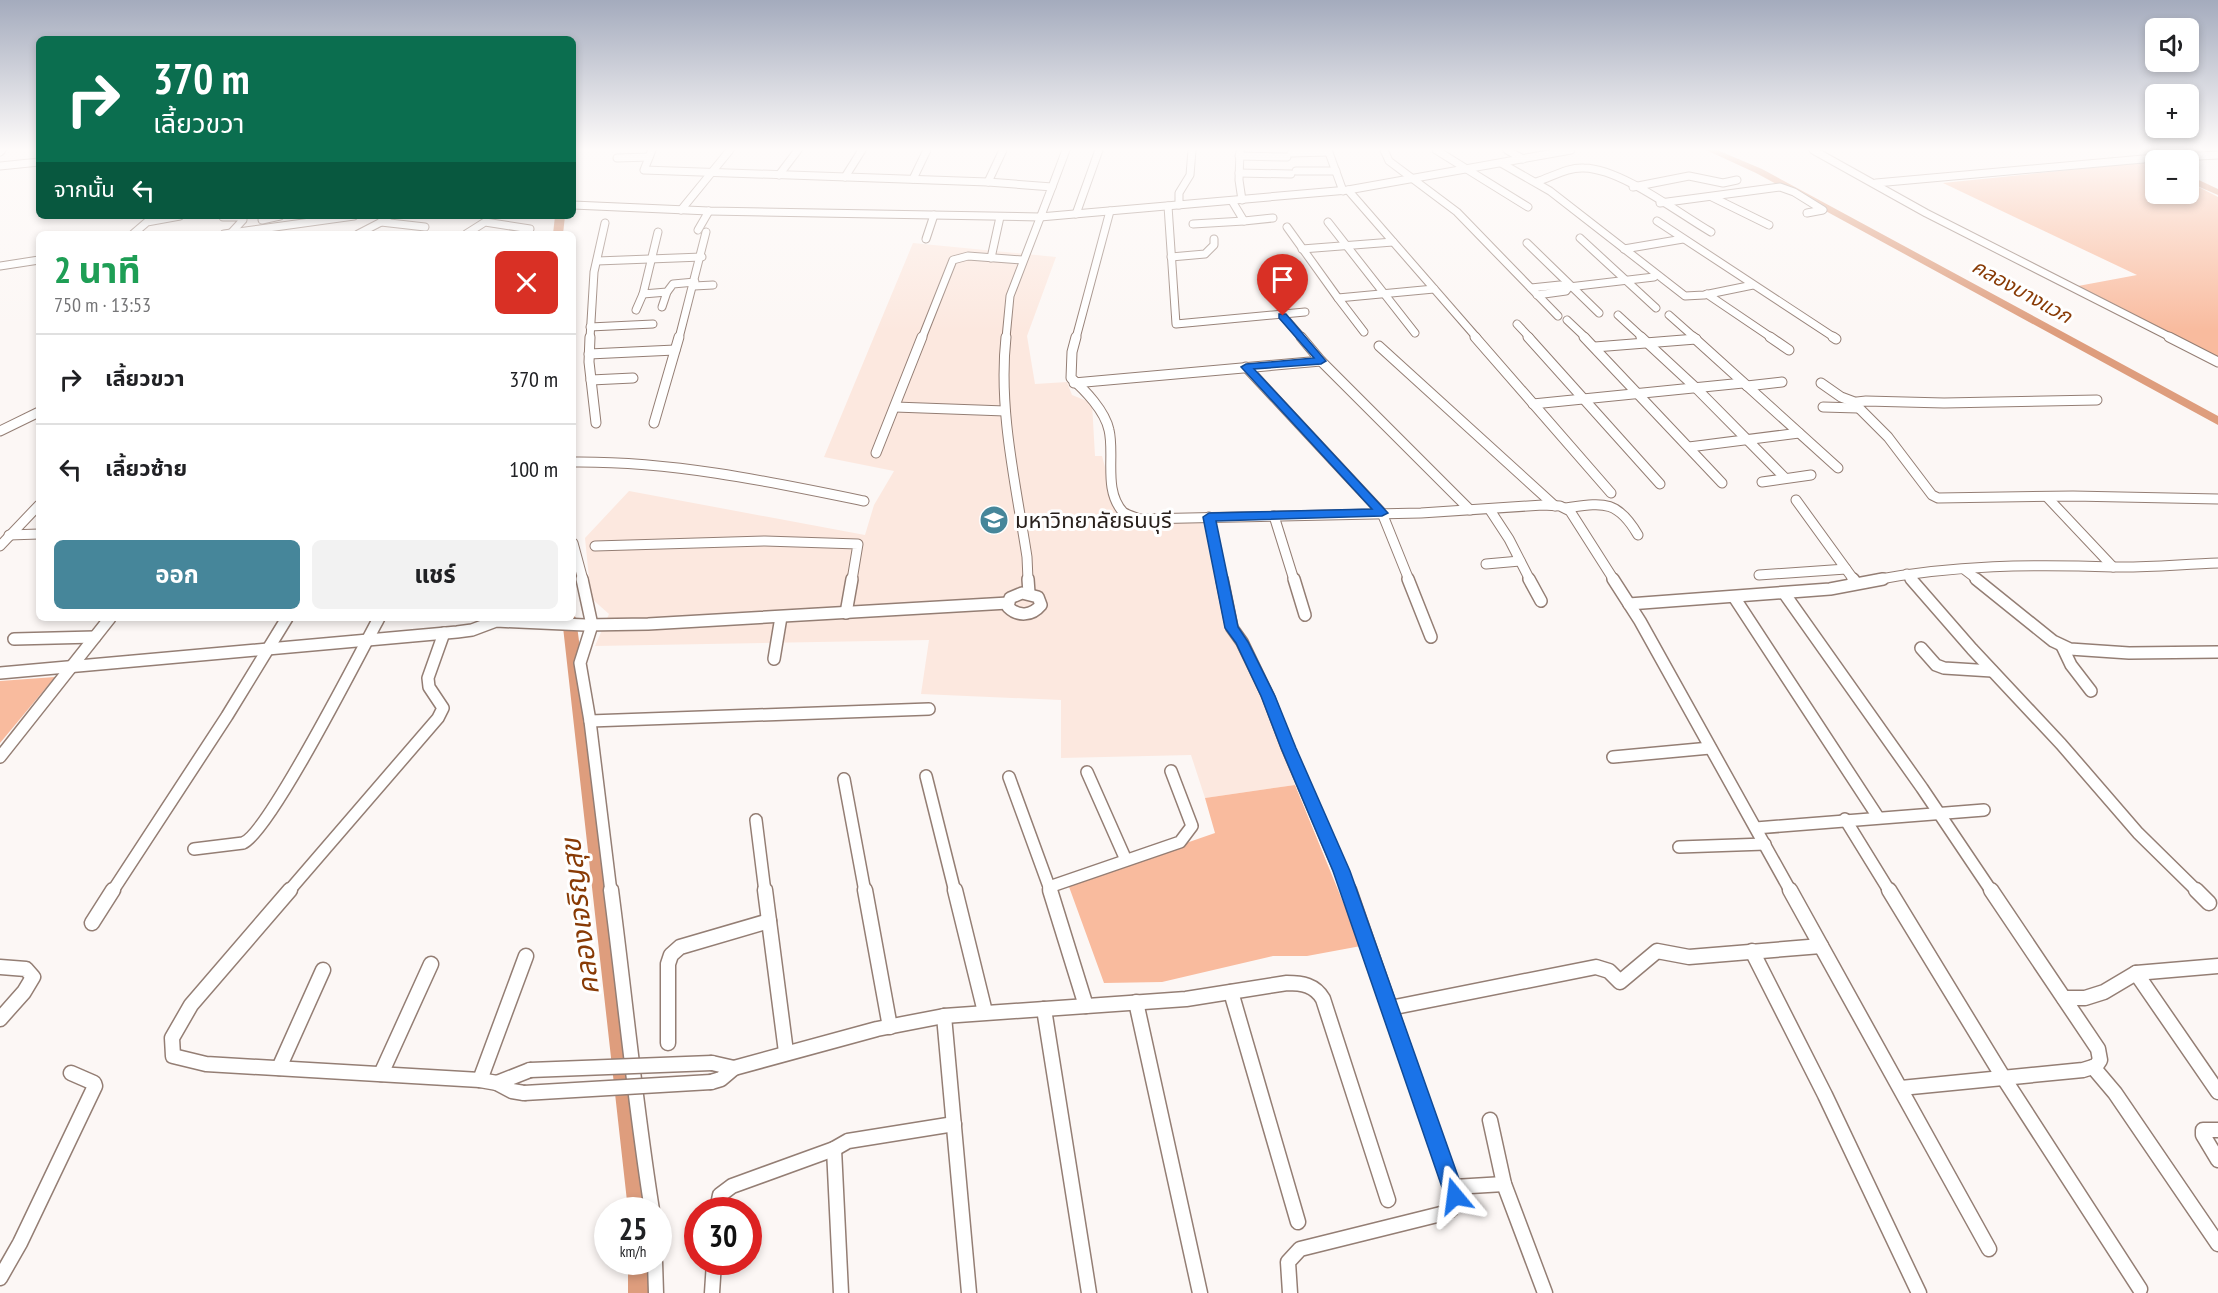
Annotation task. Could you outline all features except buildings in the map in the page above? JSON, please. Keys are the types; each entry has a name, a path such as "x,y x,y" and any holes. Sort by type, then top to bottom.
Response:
{"street":[{"path":"605,210 601,219 677,210"},
{"path":"609,210 613,216"},
{"path":"691,210 1040,217 1118,210"},
{"path":"1029,593 1027,557 1005,411 1003,363 1010,296 1043,210"},
{"path":"1168,210 1176,324 1283,316 1305,312"},
{"path":"1238,210 1244,220"},
{"path":"1364,210 1611,493"},
{"path":"1454,210 1558,316"},
{"path":"1573,210 1685,296 1753,285"},
{"path":"1673,210 1711,232"},
{"path":"1740,210 1768,225"},
{"path":"1807,213 1821,210"},
{"path":"1921,210 2218,362"},
{"path":"654,423 702,257 702,231 709,211"},
{"path":"1110,211 1072,352 1070,373 1074,383 1088,392 1109,429 1112,476 1118,501 1124,513 1140,519 1613,505 1628,516 1638,535"},
{"path":"926,239 934,215"},
{"path":"596,423 589,354 590,327 597,261 613,216"},
{"path":"991,258 1000,216"},
{"path":"1193,224 1273,218"},
{"path":"134,231 144,223 165,219"},
{"path":"230,231 242,219"},
{"path":"249,231 273,219"},
{"path":"249,231 263,224 320,219"},
{"path":"364,231 386,219"},
{"path":"1657,221 1836,339"},
{"path":"381,222 425,227"},
{"path":"471,231 485,222 530,228"},
{"path":"1328,222 1415,333"},
{"path":"1287,227 1364,332"},
{"path":"636,310 643,294 658,232"},
{"path":"1580,238 1656,308"},
{"path":"1171,257 1205,254 1214,245 1214,239"},
{"path":"1624,249 1683,239"},
{"path":"1302,249 1393,242"},
{"path":"1527,243 1599,313"},
{"path":"876,453 953,260 968,256 1022,260"},
{"path":"597,261 702,257"},
{"path":"0,266 36,260"},
{"path":"1531,288 1560,285 1571,287 1654,278"},
{"path":"662,308 667,292 673,284 712,285"},
{"path":"1537,295 1566,291 1571,287"},
{"path":"1338,298 1434,289"},
{"path":"643,294 667,292"},
{"path":"1707,294 1789,350"},
{"path":"1618,315 1695,387 1785,478"},
{"path":"1669,315 1838,468"},
{"path":"1283,316 1321,361 1470,510"},
{"path":"1567,320 1722,483"},
{"path":"590,327 653,324"},
{"path":"1517,324 1586,398 1660,484"},
{"path":"1595,347 1696,339"},
{"path":"1379,346 1560,507 1570,511 1579,523 1629,604 1756,828 1989,1249"},
{"path":"589,354 675,350"},
{"path":"1074,383 1321,361"},
{"path":"1246,367 1382,513 1431,637"},
{"path":"591,380 633,378"},
{"path":"1533,404 1695,387 1782,382"},
{"path":"1821,383 1841,397 1858,405 1888,437 1932,495 1938,498 2218,499"},
{"path":"1823,407 2097,400"},
{"path":"895,407 1005,411"},
{"path":"1,430 36,413"},
{"path":"1689,447 1799,433"},
{"path":"576,462 642,463 689,468 864,501"},
{"path":"1762,482 1811,475"},
{"path":"2048,497 2113,567"},
{"path":"1796,500 1856,583"},
{"path":"0,546 36,508"},
{"path":"1490,510 1541,601"},
{"path":"1274,516 1305,615"},
{"path":"1209,517 1232,628 1246,650 1268,696 1288,748 1342,871 1454,1186 1454,1204 1445,1213 1300,1249 1288,1262 1290,1293"},
{"path":"9,535 36,534"},
{"path":"595,546 765,541 858,544 846,613"},
{"path":"576,559 588,625 580,663 590,721 632,1054 638,1125 650,1197"},
{"path":"1486,564 1520,561"},
{"path":"1629,604 1830,589 1907,574 2000,566 2092,565 2113,567 2218,563"},
{"path":"1759,575 1846,569"},
{"path":"1965,570 2062,646 2080,651 2218,652"},
{"path":"1907,574 2138,833 2210,903"},
{"path":"0,674 466,631 496,621 588,625 781,617 1008,603 1015,595 1029,593 1038,597 1041,605 1034,612 1016,614 1008,607 1008,603"},
{"path":"1784,593 1940,814 2098,1048 2100,1060 2083,1070 1901,1088"},
{"path":"1734,597 1878,817"},
{"path":"774,659 781,617"},
{"path":"0,757 108,621"},
{"path":"92,923 285,621"},
{"path":"195,849 244,842 255,836 285,790 378,621"},
{"path":"466,631 471,621"},
{"path":"444,633 428,678 429,687 443,708 438,718 191,1005 172,1038 173,1056 206,1064 480,1080 498,1083 512,1091 525,1093 711,1082 734,1068 786,1052 944,1016 1186,999 1287,983 1303,983 1319,990 1388,1200"},
{"path":"14,639 95,637"},
{"path":"2062,646 2071,665 2091,691"},
{"path":"1921,648 1936,665 1944,668 1992,671"},
{"path":"590,721 929,709"},
{"path":"1613,757 1710,748"},
{"path":"1049,887 1180,842 1192,826 1171,771"},
{"path":"1087,772 1126,860"},
{"path":"926,776 985,1012"},
{"path":"1009,777 1049,887 1086,1006"},
{"path":"844,779 890,1027"},
{"path":"1756,828 1845,819 1984,810"},
{"path":"1845,819 2003,1077 2140,1289"},
{"path":"756,820 786,1052"},
{"path":"1679,847 1765,844"},
{"path":"668,1043 668,964 671,955 680,947 769,921"},
{"path":"1390,1008 1596,967 1609,971 1620,982 1658,951 1689,957 1821,946"},
{"path":"1752,951 1825,1095 1918,1293"},
{"path":"480,1080 526,956"},
{"path":"381,1074 431,964"},
{"path":"2064,998 2085,998 2104,992 2136,973 2218,966"},
{"path":"0,967 26,969 33,977 24,992 0,1019"},
{"path":"279,1068 323,970"},
{"path":"2136,973 2218,1092"},
{"path":"1231,992 1298,1222"},
{"path":"1136,1002 1200,1293"},
{"path":"1044,1009 1089,1293"},
{"path":"944,1016 969,1293"},
{"path":"498,1083 515,1074 530,1070 712,1063 734,1068"},
{"path":"2092,1066 2115,1093 2218,1244"},
{"path":"0,1278 20,1244 95,1086 94,1083 71,1073"},
{"path":"1490,1120 1504,1184 1545,1293"},
{"path":"720,1197 732,1186 834,1149 848,1141 954,1124"},
{"path":"2218,1130 2204,1130 2204,1135 2218,1160"},
{"path":"834,1149 841,1293"},
{"path":"1454,1186 1504,1184"},
{"path":"655,1275 656,1293"},
{"path":"712,1293 713,1275"}],"shaded area":[{"path":"2001,210 2218,210 2218,357 2078,286 2137,275"},
{"name":"มหาวิทยาลัยธนบุรี","path":"913,243 1056,257 1027,336 1035,384 1067,382 1072,395 1092,403 1095,456 1102,456 1120,523 1206,520 1232,632 1262,697 1295,785 1205,798 1191,755 1061,758 1061,700 921,694 929,640 595,646 609,614 591,598 585,538 629,491 865,535 874,505 894,471 824,457"},
{"path":"55,677 0,743 0,681"},
{"path":"1295,785 1361,946 1307,956 1273,956 1162,982 1104,983 1068,884 1215,833 1205,798"}],"waterway":[{"name":"คลองบางแวก","path":"1831,210 2218,421"},
{"name":"คลองเจริญสุข","path":"558,231 560,219"},
{"name":"คลองเจริญสุข","path":"569,621 615,988 638,1197"},
{"name":"คลองเจริญสุข","path":"640,1275 640,1293"}],"tunnel":[{"path":"262,225 268,223"}],"place":[{"name":"มหาวิทยาลัยธนบุรี","path":"994,520"}],"route":[{"path":"1283,316 1321,361 1246,367 1382,513 1209,517 1232,628 1255,667 1342,871 1454,1186 1455,1196"}]}
